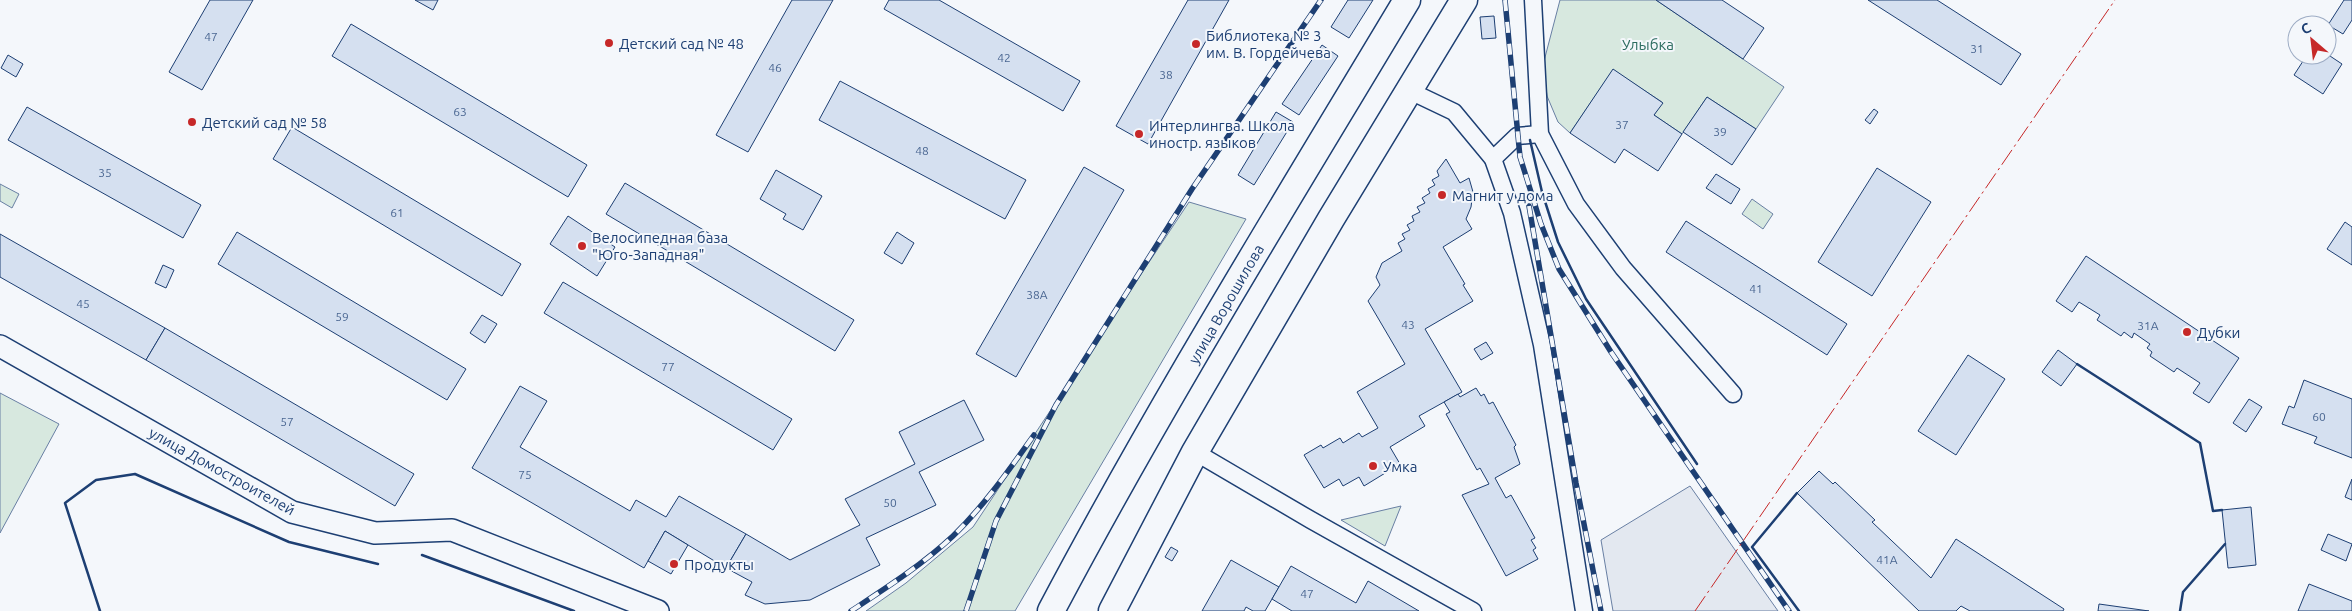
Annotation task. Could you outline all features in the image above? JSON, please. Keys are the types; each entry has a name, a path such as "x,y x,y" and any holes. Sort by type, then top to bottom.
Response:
{"main road":[{"name":"улица Ворошилова","path":"1052,611 1091,537 1150,433 1407,0"},
{"path":"1112,611 1195,452 1331,219 1464,0"}],"street":[{"path":"1533,0 1540,134 1576,204 1623,268 1733,394"},
{"path":"1410,91 1454,112 1493,159 1512,213 1542,345 1584,611"},
{"path":"1493,159 1517,136 1540,134"},
{"name":"улица Домостроителей","path":"0,346 292,512 375,532 452,530 658,611"},
{"path":"1195,452 1473,611"}],"green space":[{"name":"Улыбка","path":"1560,0 1656,0 1784,87 1756,129 1707,97 1682,134 1654,115 1662,102 1613,70 1570,133 1558,122 1547,96 1543,65"},
{"path":"0,184 19,194 12,208 0,201"},
{"path":"1752,199 1773,214 1763,229 1742,214"},
{"path":"1189,202 1246,219 1015,611 866,611 906,583 973,527"},
{"path":"0,393 59,424 0,533"},
{"path":"1401,506 1385,546 1341,520"}],"shaded area":[{"path":"1690,486 1778,611 1613,611 1601,540"}],"building":[{"path":"210,0 253,0 202,90 169,72"},
{"path":"415,0 438,0 433,10"},
{"path":"792,0 833,0 748,152 716,135"},
{"path":"889,0 939,0 1080,81 1063,111 884,9"},
{"path":"1188,0 1229,0 1148,144 1116,126"},
{"path":"1348,0 1373,0 1349,38 1331,27"},
{"path":"1656,0 1722,0 1764,28 1743,59"},
{"path":"1868,0 1937,0 2021,54 2001,85"},
{"path":"2344,0 2352,0 2352,20 2343,34 2337,30 2337,15 2334,15"},
{"path":"1494,16 1496,38 1482,39 1480,17"},
{"path":"351,24 587,165 568,197 332,56"},
{"path":"1322,45 1338,56 1299,115 1282,104"},
{"path":"8,55 23,64 16,77 1,68"},
{"path":"2337,61 2342,64 2323,94 2294,75 2300,65 2337,65"},
{"path":"1613,69 1663,103 1654,115 1682,134 1658,171 1624,149 1615,163 1570,133"},
{"path":"840,81 1026,180 1005,219 819,120"},
{"path":"1707,97 1756,129 1732,165 1683,132"},
{"path":"27,107 201,205 183,238 8,140"},
{"path":"1874,109 1878,112 1870,124 1865,120"},
{"path":"1276,112 1293,122 1254,185 1238,175"},
{"path":"292,127 521,264 502,296 273,159"},
{"path":"1446,159 1460,183 1469,178 1473,192 1471,207 1466,219 1472,229 1443,247 1473,301 1425,329 1462,392 1419,416 1425,426 1390,447 1400,464 1364,486 1359,477 1343,486 1339,479 1324,488 1304,455 1321,445 1323,448 1340,438 1343,443 1359,433 1362,437 1378,428 1357,392 1405,364 1368,301 1380,285 1376,277 1382,263 1402,251 1398,243 1405,239 1402,234 1410,230 1407,225 1414,221 1412,216 1420,212 1417,207 1425,203 1422,198 1430,193 1428,189 1435,185 1432,180 1439,176 1437,171"},
{"path":"1084,167 1124,190 1016,377 976,354"},
{"path":"1877,168 1931,202 1872,296 1818,262"},
{"path":"776,170 822,196 803,230 783,219 786,214 760,199"},
{"path":"1716,174 1740,189 1731,204 1706,188"},
{"path":"625,183 854,320 835,351 606,214"},
{"name":"Велосипедная база \"Юго-Западная\"","path":"568,216 615,247 597,276 550,244"},
{"path":"1686,221 1847,324 1827,355 1666,252"},
{"path":"2345,222 2352,227 2352,265 2327,249"},
{"path":"237,232 466,369 447,400 218,264"},
{"path":"897,232 914,243 902,264 884,253"},
{"path":"0,234 165,328 146,360 0,277"},
{"path":"2086,256 2239,358 2209,403 2193,393 2200,383 2177,368 2174,372 2150,356 2152,352 2147,348 2150,344 2134,333 2132,338 2124,332 2121,336 2097,320 2100,315 2079,302 2072,312 2056,301"},
{"path":"163,265 174,270 166,288 155,283"},
{"path":"563,282 792,419 773,450 544,313"},
{"path":"482,315 497,324 485,343 470,333"},
{"path":"165,328 414,474 395,506 146,360"},
{"path":"1486,342 1493,353 1481,360 1474,349"},
{"path":"2058,350 2077,364 2061,386 2042,372"},
{"path":"1968,355 2005,379 1956,455 1918,431"},
{"path":"2304,380 2352,399 2352,458 2314,443 2317,437 2282,424 2289,406 2294,408"},
{"path":"520,386 547,401 520,447 630,511 636,500 666,517 679,496 746,534 726,568 665,531 644,568 472,468"},
{"path":"1476,388 1481,396 1484,394 1489,404 1493,402 1516,445 1514,447 1520,464 1495,478 1506,498 1511,495 1535,538 1531,540 1536,548 1533,550 1538,559 1506,576 1462,495 1489,484 1480,468 1477,470 1446,414 1450,412 1444,402 1458,394 1460,397"},
{"path":"2249,399 2262,407 2246,432 2233,423"},
{"path":"964,400 984,440 919,472 936,505 866,538 880,565 810,600 765,604 745,595 752,582 726,568 746,534 790,560 860,525 845,499 915,464 899,432"},
{"path":"1819,471 1833,484 1835,482 1875,520 1872,522 1931,578 1956,539 2064,609 2063,611 1970,611 1961,606 1956,611 1919,611 1797,493"},
{"path":"2352,479 2352,500 2345,497"},
{"path":"2251,507 2256,565 2228,568 2222,510"},
{"path":"665,531 688,545 671,574 648,561"},
{"path":"2328,534 2352,544 2346,561 2321,550"},
{"path":"1171,547 1178,551 1172,561 1165,557"},
{"path":"1231,560 1279,587 1265,611 1253,611 1246,607 1244,611 1202,611"},
{"path":"1291,566 1356,603 1368,581 1419,611 1292,611 1272,599"},
{"path":"2309,584 2352,601 2352,611 2298,611"},
{"path":"2099,604 2149,611 2098,611"}],"railway":[{"path":"966,611 996,521 1056,405 1192,189 1321,0"},
{"path":"1505,0 1520,157 1541,224 1559,269 1611,352 1789,611"},
{"path":"1529,206 1576,483 1601,611"},
{"path":"851,611 916,566 953,536 986,500 1034,435"}],"wall":[{"path":"1530,140 1542,192 1558,242 1586,299 1697,464"},
{"path":"2077,364 2200,443 2213,511 2222,510"},
{"path":"100,611 65,503 96,480 135,474 289,542 378,564"},
{"path":"1797,493 1752,547 1799,611"},
{"path":"2180,611 2183,592 2225,544"},
{"path":"422,555 574,611"}],"power":[{"path":"1695,611 2115,0"}],"place":[{"name":"Детский сад № 48","path":"609,43"},
{"name":"Библиотека № 3 им. В. Гордейчева","path":"1196,44"},
{"name":"Детский сад № 58","path":"192,122"},
{"name":"Интерлингва. Школа иностр. языков","path":"1139,134"},
{"name":"Магнит у дома","path":"1442,195"},
{"name":"Велосипедная база \"Юго-Западная\"","path":"582,246"},
{"name":"Дубки","path":"2187,332"},
{"name":"Умка","path":"1373,466"},
{"name":"Продукты","path":"674,564"}]}
